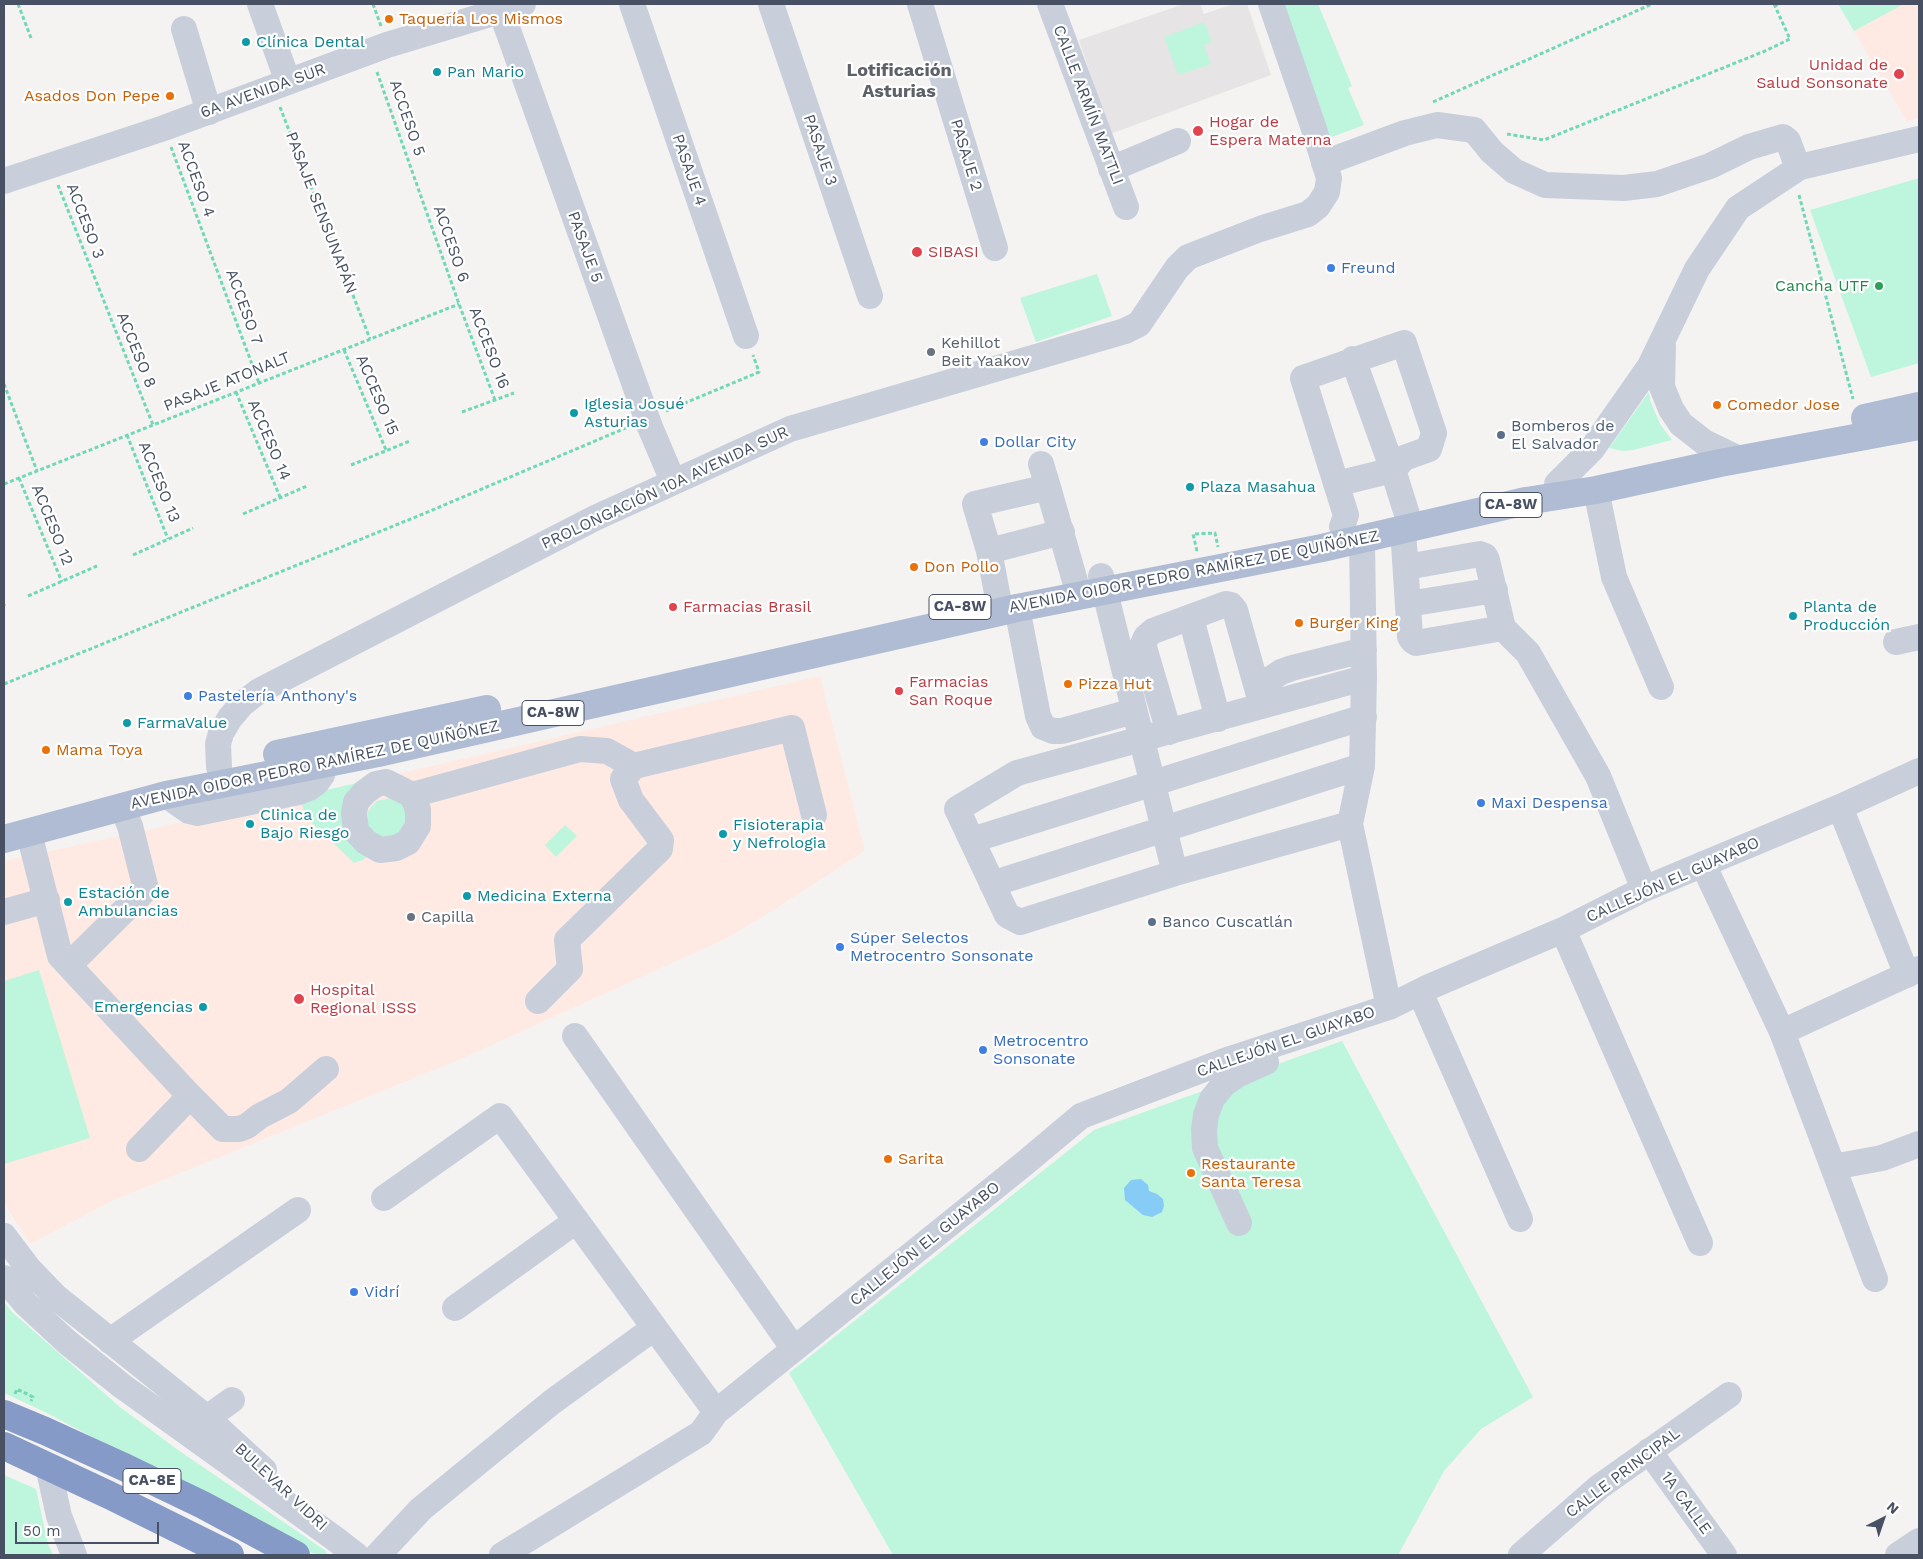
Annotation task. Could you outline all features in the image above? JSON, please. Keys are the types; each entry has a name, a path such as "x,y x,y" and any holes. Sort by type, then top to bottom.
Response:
{"highway":[{"name":"CA-8E","path":"4,1414 124,1467 203,1505 296,1555"},
{"path":"4,1446 230,1555"}],"main road":[{"name":"AVENIDA OIDOR PEDRO RAMÍREZ DE QUIÑÓNEZ","path":"16,836 166,795 378,753 1220,552 1407,524 1526,501 1596,490 1858,419 1919,406"},
{"name":"AVENIDA OIDOR PEDRO RAMÍREZ DE QUIÑÓNEZ","path":"1407,524 1557,484 1919,426"},
{"name":"AVENIDA OIDOR PEDRO RAMÍREZ DE QUIÑÓNEZ","path":"1094,582 1352,533"},
{"name":"AVENIDA OIDOR PEDRO RAMÍREZ DE QUIÑÓNEZ","path":"4,820 219,767 1007,603"}],"street":[{"path":"260,4 280,84"},
{"name":"PASAJE 4","path":"632,4 746,336"},
{"name":"PASAJE 3","path":"771,4 870,296"},
{"name":"PASAJE 2","path":"920,4 995,248"},
{"name":"CALLE ARMÍN MATTLI","path":"1050,4 1126,207"},
{"path":"1271,4 1326,170 1405,133 1437,125 1474,130 1492,152 1514,171 1545,184 1624,188 1657,184 1710,166 1749,147 1783,137 1788,141 1796,170"},
{"name":"6A AVENIDA SUR","path":"4,181 164,128 387,45 512,8"},
{"name":"PASAJE 5","path":"512,8 647,419 673,481"},
{"path":"184,30 209,112"},
{"path":"1557,484 1592,449 1650,366 1697,269 1738,208 1796,170 1919,139"},
{"path":"1111,169 1178,141"},
{"name":"PROLONGACIÓN 10A AVENIDA SUR","path":"219,767 218,744 221,732 242,704 259,691 595,518 790,429 1125,331 1139,324 1177,268 1188,257 1260,229 1308,214 1318,206 1326,192 1326,170"},
{"path":"1663,338 1662,387 1671,409 1681,424 1704,442 1730,455"},
{"path":"1336,484 1393,470 1404,458 1429,449 1434,433 1404,342 1303,378 1336,484 1352,533 1364,650 1364,717 1362,766 1350,824 1389,1006"},
{"path":"1353,359 1393,470 1407,524 1406,567 1410,638 1416,642 1503,628"},
{"path":"1134,711 1062,731 1053,731 1043,727 1038,716 1007,603 975,504 1044,476 1062,532 1094,582 1134,711 1175,873"},
{"path":"1596,490 1614,577 1661,687"},
{"path":"989,551 1062,532"},
{"path":"1406,567 1480,554 1488,560 1503,628 1528,653 1598,776 1644,889"},
{"path":"1408,604 1495,590"},
{"path":"1169,732 1142,644 1153,631 1226,604 1231,605 1259,697"},
{"path":"1191,618 1218,719"},
{"path":"1259,697 1281,672 1364,650"},
{"path":"1350,824 1175,873 1020,922 1006,915 957,809 1017,773 1141,738 1218,719 1259,697 1364,678"},
{"path":"972,840 1364,717"},
{"path":"538,1001 570,969 567,940 660,849 661,840 631,800 623,780 634,766 792,728 814,816"},
{"path":"412,795 580,749 607,751 634,766"},
{"path":"378,753 386,782"},
{"path":"992,884 1362,766"},
{"name":"CALLEJÓN EL GUAYABO","path":"502,1555 700,1433 716,1412 1026,1163 1081,1116 1230,1059 1389,1006 1563,930 1644,889 1840,808 1919,771"},
{"path":"386,782 412,795 418,810 418,826 408,842 396,848 380,850 366,842 356,831 354,813 356,802 365,792 376,784 386,782"},
{"path":"69,965 146,888 130,826 122,807"},
{"path":"1782,1032 1913,972 1840,808"},
{"path":"16,836 47,900 60,956 222,1129 239,1129 289,1101 326,1069"},
{"path":"1703,864 1782,1032 1875,1279"},
{"path":"4,912 47,900"},
{"path":"1563,930 1700,1243"},
{"path":"1420,992 1520,1219"},
{"path":"1239,1223 1206,1148 1205,1123 1212,1099 1224,1084 1237,1075 1302,1045 1332,1026"},
{"path":"575,1036 794,1349"},
{"path":"139,1148 190,1096"},
{"path":"384,1198 500,1116 716,1412"},
{"path":"1833,1166 1882,1158 1919,1144"},
{"path":"110,1341 298,1210"},
{"path":"455,1308 576,1221"},
{"name":"BULEVAR VIDRI","path":"4,1236 29,1269 56,1297 207,1418 334,1538"},
{"name":"BULEVAR VIDRI","path":"4,1278 26,1304 67,1342 122,1386 334,1538"},
{"path":"378,1555 421,1509 552,1402 654,1328"},
{"name":"CALLE PRINCIPAL","path":"1520,1555 1599,1487 1729,1395"},
{"path":"207,1418 232,1400"},
{"name":"1A CALLE","path":"1649,1452 1724,1555"},
{"path":"48,1466 59,1516 74,1555"},
{"path":"334,1538 356,1555"},
{"path":"1898,1555 1919,1541"}],"path":[{"path":"18,4 30,38"},
{"path":"1427,104 1652,4"},
{"path":"1474,130 1544,140 1765,51 1790,39 1774,5 1780,4"},
{"name":"ACCESO 5","path":"371,52 420,193"},
{"name":"PASAJE SENSUNAPÁN","path":"280,84 370,339"},
{"name":"ACCESO 4","path":"164,128 205,240"},
{"name":"ACCESO 3","path":"50,166 97,285"},
{"path":"1796,170 1858,419"},
{"name":"ACCESO 6","path":"420,193 459,304"},
{"name":"ACCESO 7","path":"205,240 259,383"},
{"name":"ACCESO 8","path":"97,285 153,425"},
{"name":"PASAJE ATONALT","path":"4,484 459,304"},
{"name":"ACCESO 16","path":"459,304 496,400"},
{"path":"4,684 423,514 760,372 746,336"},
{"name":"ACCESO 15","path":"344,350 386,450"},
{"path":"4,384 37,471"},
{"name":"ACCESO 14","path":"236,392 280,497"},
{"name":"ACCESO 16","path":"462,412 514,393"},
{"name":"ACCESO 13","path":"127,435 168,539"},
{"name":"ACCESO 15","path":"351,465 410,441"},
{"name":"ACCESO 12","path":"19,478 62,582"},
{"path":"243,514 307,486"},
{"name":"ACCESO 13","path":"133,554 193,528"},
{"path":"1193,534 1215,533 1220,552"},
{"name":"ACCESO 12","path":"28,596 97,566"},
{"path":"17,1389 33,1397"}],"shaded area":[{"path":"1184,4 1200,4 1204,14 1233,4 1247,4 1271,75 1110,134 1079,40"},
{"name":"Unidad de Salud Sonsonate","path":"1904,4 1919,4 1919,118 1907,122 1854,31"},
{"name":"Hospital Regional ISSS","path":"820,676 865,851 727,938 461,1059 114,1200 30,1244 4,1203 4,861 324,791"}],"green space":[{"path":"1277,4 1318,4 1352,86 1348,88 1364,125 1329,138"},
{"path":"1838,4 1904,4 1854,31"},
{"path":"1204,22 1212,42 1204,45 1211,64 1178,75 1164,37"},
{"name":"Cancha UTF","path":"1919,178 1919,363 1871,377 1810,210"},
{"path":"1097,274 1112,316 1036,342 1020,298"},
{"path":"1649,392 1650,400 1660,424 1672,440 1633,450 1623,451 1609,448"},
{"path":"374,779 360,791 367,856 363,860 354,863 306,819 300,796"},
{"path":"390,798 402,804 408,816 396,838 376,836 368,825 368,812 377,801"},
{"path":"565,825 577,836 556,857 545,845"},
{"path":"39,970 90,1138 4,1164 4,981"},
{"path":"1342,1041 1533,1397 1481,1429 1444,1471 1398,1555 893,1555 789,1373 1094,1130"},
{"path":"4,1302 11,1311 120,1407 178,1450 326,1551 327,1555 316,1555 45,1412 4,1393"},
{"path":"4,1475 36,1489 48,1544 53,1555 4,1555"}],"water":[{"path":"1141,1179 1148,1185 1149,1191 1163,1199 1164,1206 1162,1212 1152,1217 1143,1215 1125,1200 1124,1188 1131,1180"}],"place":[{"name":"Taquería Los Mismos","path":"389,19"},
{"name":"Clínica Dental","path":"246,42"},
{"name":"Pan Mario","path":"437,72"},
{"name":"Unidad de Salud Sonsonate","path":"1899,74"},
{"name":"Asados Don Pepe","path":"170,96"},
{"name":"Hogar de Espera Materna","path":"1198,131"},
{"name":"SIBASI","path":"917,252"},
{"name":"Freund","path":"1331,268"},
{"name":"Cancha UTF","path":"1879,286"},
{"name":"Kehillot Beit Yaakov","path":"931,352"},
{"name":"Comedor Jose","path":"1717,405"},
{"name":"Iglesia Josué Asturias","path":"574,413"},
{"name":"Bomberos de El Salvador","path":"1501,435"},
{"name":"Dollar City","path":"984,442"},
{"name":"Plaza Masahua","path":"1190,487"},
{"name":"Don Pollo","path":"914,567"},
{"name":"Farmacias Brasil","path":"673,607"},
{"name":"Planta de Producción","path":"1793,616"},
{"name":"Burger King","path":"1299,623"},
{"name":"Pizza Hut","path":"1068,684"},
{"name":"Farmacias San Roque","path":"899,691"},
{"name":"Pastelería Anthony's","path":"188,696"},
{"name":"FarmaValue","path":"127,723"},
{"name":"Mama Toya","path":"46,750"},
{"name":"Maxi Despensa","path":"1481,803"},
{"name":"Clinica de Bajo Riesgo","path":"250,824"},
{"name":"Fisioterapia y Nefrologia","path":"723,834"},
{"name":"Medicina Externa","path":"467,896"},
{"name":"Estación de Ambulancias","path":"68,902"},
{"name":"Capilla","path":"411,917"},
{"name":"Banco Cuscatlán","path":"1152,922"},
{"name":"Súper Selectos Metrocentro Sonsonate","path":"840,947"},
{"name":"Hospital Regional ISSS","path":"299,999"},
{"name":"Emergencias","path":"203,1007"},
{"name":"Metrocentro Sonsonate","path":"983,1050"},
{"name":"Sarita","path":"888,1159"},
{"name":"Restaurante Santa Teresa","path":"1191,1173"},
{"name":"Vidrí","path":"354,1292"}],"district":[{"name":"Lotificación Asturias","path":"899,81"}]}
